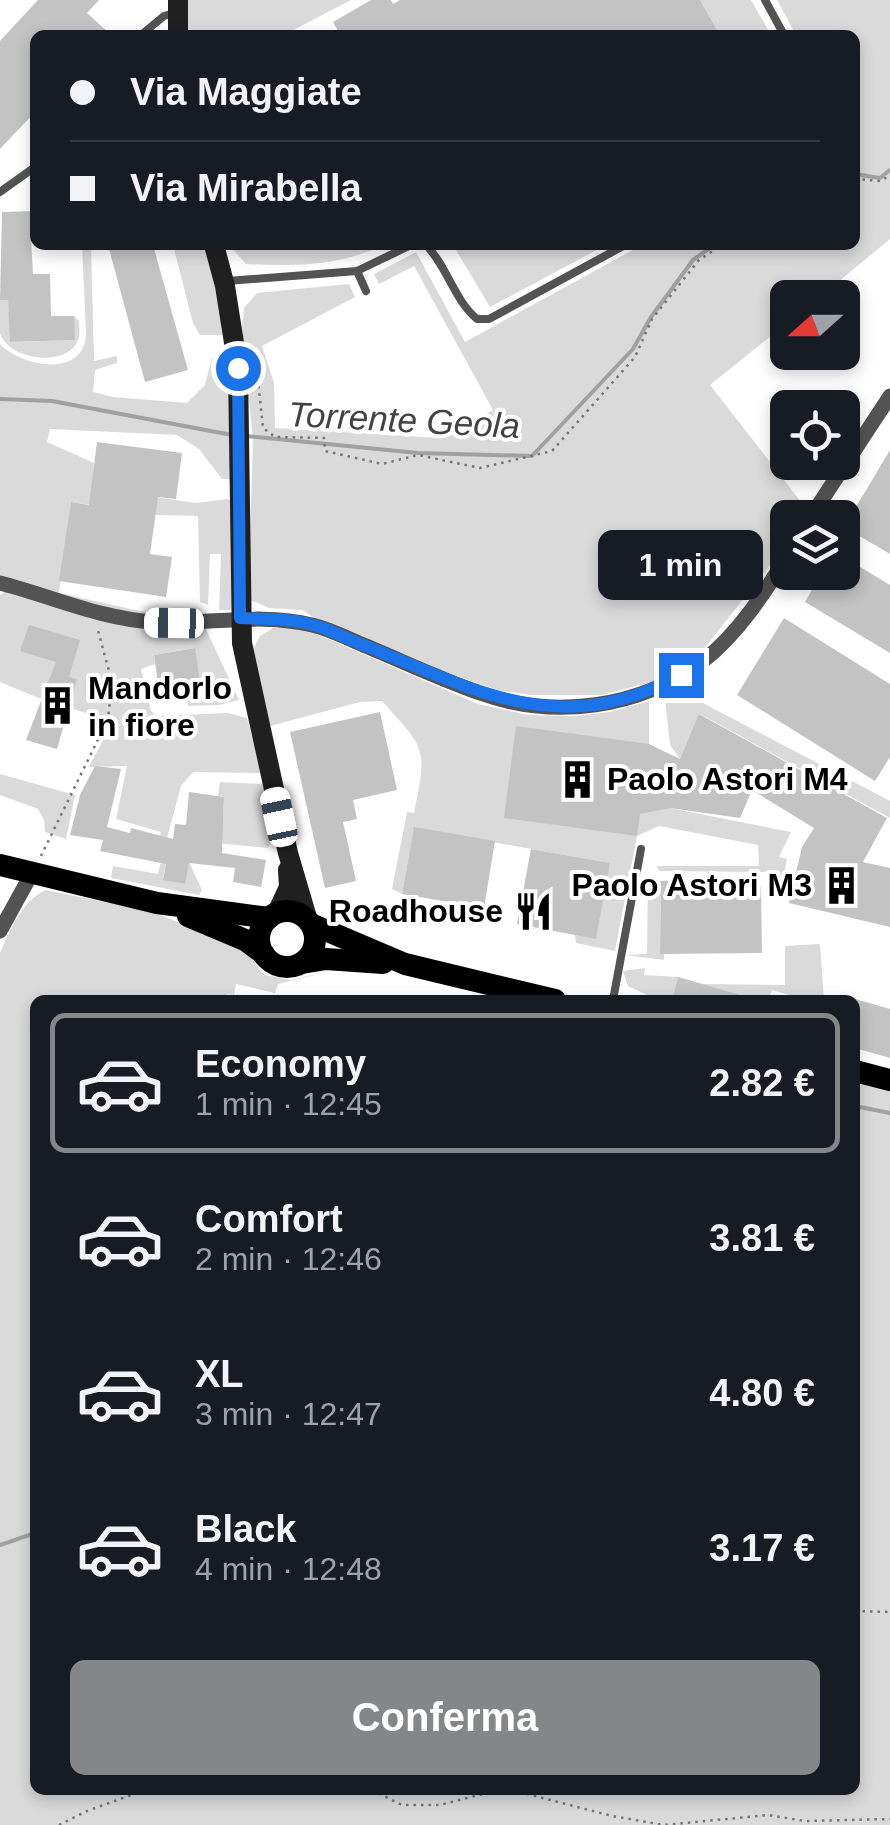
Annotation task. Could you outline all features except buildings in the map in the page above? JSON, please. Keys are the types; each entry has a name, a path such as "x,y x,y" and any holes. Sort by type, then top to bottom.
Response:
{"main road":[{"path":"0,865 157,903 273,916 294,912 310,923 405,964 534,995"},
{"path":"157,903 245,940 281,966 326,960 405,964"},
{"path":"264,954 260,937 273,916"},
{"path":"302,963 314,946 310,923"},
{"path":"860,1072 890,1080"}],"street":[{"path":"215,250 238,368 240,618 246,671 288,853 310,923"},
{"path":"822,500 890,396"},
{"path":"0,583 92,611 149,622 199,624 240,618 316,626 502,700 572,707 597,705 653,690 704,660 770,582"},
{"path":"273,916 289,886 288,853"},
{"path":"2,925 32,873"}],"lane":[{"path":"765,0 781,30"},
{"path":"146,30 178,6"},
{"path":"0,192 30,170"},
{"path":"224,282 357,272 401,250"},
{"path":"430,250 468,312 477,320 489,318 616,250"},
{"path":"357,272 366,291"},
{"path":"614,995 641,849"}],"path":[{"path":"860,180 881,181 890,176"},
{"path":"255,361 263,428 275,436 324,438 325,451 382,464 418,455 480,468 552,451 636,357 652,319 699,260 714,250"},
{"path":"32,873 108,719 112,682 92,611"},
{"path":"860,1611 890,1612"},
{"path":"60,1825 87,1810 130,1795"},
{"path":"382,1795 402,1805 440,1805 479,1795"},
{"path":"531,1795 664,1825 768,1815 805,1821 890,1819"}],"shaded area":[{"path":"187,0 351,0 294,30 188,30"},
{"path":"700,0 751,0 768,30 717,30"},
{"path":"777,0 890,0 890,239 841,280 770,280 770,337 710,385 770,462 770,480 784,480 800,500 770,500 770,565 703,650 681,668 655,681 602,695 530,695 498,690 343,637 302,610 269,608 248,599 253,440 242,328 244,308 257,293 349,284 355,297 262,346 274,383 275,428 440,438 493,410 414,266 379,284 374,274 416,252 465,342 633,250 860,250 860,30 793,30"},
{"path":"82,250 91,250 94,361 117,356 117,363 95,370 93,392 187,403 205,385 212,358 230,361 233,479 222,479 199,449 177,435 50,429 47,442 94,463 92,488 196,503 228,499 234,505 233,610 219,610 221,554 210,554 208,605 200,602 198,516 156,515 71,502 59,593 167,617 151,619 0,579 0,344 37,363 64,363 83,348 86,333"},
{"path":"174,250 205,250 220,307 222,335 200,335 193,323"},
{"path":"233,250 371,250 316,264 246,264"},
{"path":"456,250 597,250 490,307"},
{"path":"0,300 8,300 11,342 74,340 74,316 79,321 79,337 74,347 64,354 39,358 15,350 0,333"},
{"path":"7,590 153,628 205,627 239,700 188,706 185,689 201,686 194,648 154,655 155,664 141,669 151,711 156,716 228,713 247,718 262,773 193,772 181,786 164,849 168,852 163,879 184,884 189,862 202,890 199,895 111,878 113,866 158,874 163,853 155,855 161,832 116,819 127,766 89,767 113,721 0,682 0,595"},
{"path":"273,628 295,628 321,636 478,704 528,715 610,712 649,701 655,805 791,832 779,857 787,859 782,885 772,883 769,872 659,871 657,866 759,866 758,845 659,826 637,836 615,951 576,943 575,935 596,938 609,863 414,828 402,894 392,889 407,812 414,813 421,774 415,740 382,701 360,702 270,726 253,649 260,636"},
{"path":"674,688 890,801 890,818 700,714 680,759 670,745 665,699 674,699"},
{"path":"0,774 75,795 66,839 45,832 38,809 0,795"},
{"path":"220,782 264,784 273,838 268,848 194,841 223,824"},
{"path":"648,881 661,881 660,953 664,960 625,955 647,954"},
{"path":"46,890 153,912 244,949 265,975 290,980 338,969 278,984 275,993 236,984 234,995 30,995 30,1795 860,1795 860,1084 890,1091 890,1825 0,1825 0,953 24,909"},
{"path":"820,944 824,995 790,995 772,990 770,995 741,995 702,984 785,985 785,946"},
{"path":"645,968 644,975 678,977 673,995 647,995 628,986 623,971"}],"waterway":[{"name":"Torrente Geola","path":"860,175 880,178 890,170"},
{"name":"Torrente Geola","path":"246,436 418,453 532,456 633,349 693,260 707,250"},
{"name":"Torrente Geola","path":"0,399 52,401 232,435"},
{"path":"860,1107 890,1113"},
{"path":"0,1545 30,1535"}],"place":[{"name":"Mandorlo in fiore","path":"58,706"},
{"name":"Paolo Astori M4","path":"577,779"},
{"name":"Paolo Astori M3","path":"842,885"},
{"name":"Roadhouse","path":"533,911"}],"route":[{"path":"238,368 240,618 291,620 316,626 480,694 527,704 597,705 653,690 681,675"}]}
